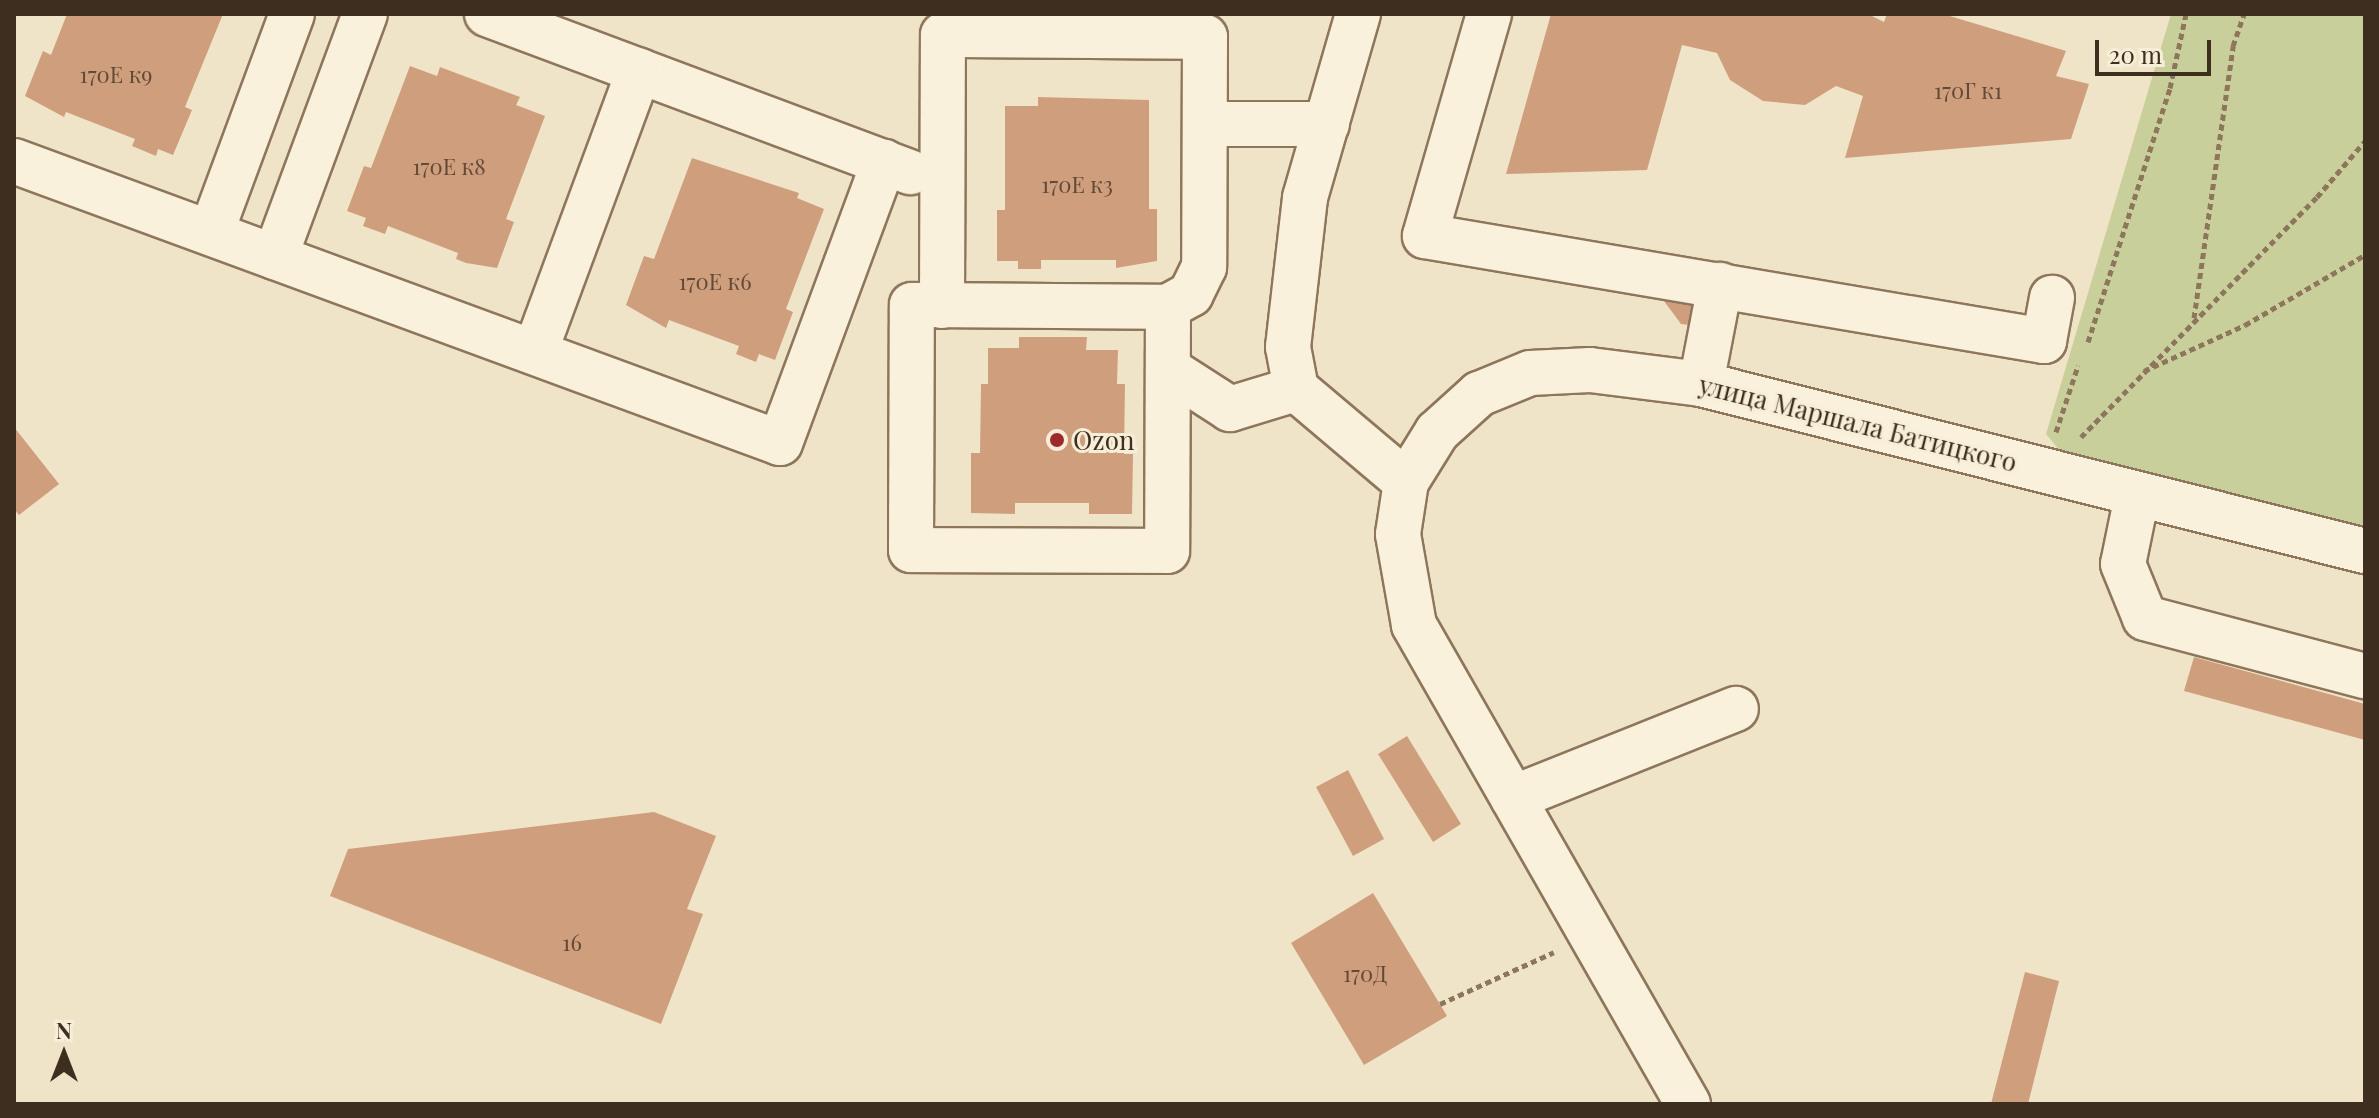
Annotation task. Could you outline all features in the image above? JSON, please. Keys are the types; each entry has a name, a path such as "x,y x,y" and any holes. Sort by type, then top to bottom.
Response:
{"street":[{"path":"211,233 292,14"},
{"path":"275,257 365,14"},
{"path":"487,14 942,184"},
{"path":"1358,14 1305,198 1288,347 1296,389 1406,482 1398,534 1414,625 1688,1104"},
{"path":"1489,14 1425,236 2044,341 2052,298"},
{"path":"942,306 943,25 1205,25 1204,267 1191,294 1168,307 942,306 912,305 911,550 1167,551 1168,307"},
{"path":"535,352 639,71"},
{"path":"1205,124 1327,124"},
{"path":"14,161 780,443 884,162"},
{"path":"1701,384 1720,285"},
{"path":"1168,369 1230,409 1296,389"},
{"name":"улица Маршала Батицкого","path":"1406,482 1437,432 1479,394 1530,373 1590,370 1701,384 2050,469 2137,496 2359,548"},
{"path":"2137,496 2123,564 2145,618 2365,676"},
{"path":"1513,798 1736,709"}],"path":[{"path":"2050,469 2058,412 2115,270 2170,88 2186,14"},
{"path":"2194,319 2233,46 2244,14"},
{"path":"2050,469 2139,373 2317,197 2365,141"},
{"path":"2139,373 2245,325 2365,255"},
{"path":"1440,1004 1554,952"}],"green space":[{"path":"2171,14 2365,14 2365,526 2076,470 2046,434"}],"building":[{"path":"67,14 223,14 185,107 192,110 173,155 158,149 156,156 132,146 135,139 66,112 64,117 25,96 43,51 51,55"},
{"path":"1551,14 1868,14 1884,22 1887,14 1943,14 2066,51 2056,76 2089,84 2071,139 1845,158 1863,96 1836,86 1805,105 1763,101 1730,80 1717,53 1682,45 1647,170 1506,174"},
{"path":"410,66 437,76 440,67 520,97 516,105 545,116 506,219 514,222 497,268 466,263 456,259 458,253 388,226 385,234 363,226 366,218 347,211 364,166 371,168"},
{"path":"1038,97 1149,100 1149,209 1157,209 1157,261 1116,268 1116,260 1041,260 1041,269 1018,269 1018,261 997,261 997,210 1005,210 1005,106 1038,106"},
{"path":"692,158 799,193 797,198 824,209 786,309 793,312 775,360 759,354 756,362 736,354 739,346 669,320 666,328 626,305 644,256 654,259"},
{"path":"1667,286 1725,294 1720,329 1681,324 1664,301"},
{"path":"1019,337 1087,337 1086,350 1118,350 1117,384 1125,384 1124,454 1133,454 1132,514 1089,514 1089,503 1015,503 1015,514 971,513 971,453 980,453 981,384 988,384 988,348 1019,348"},
{"path":"14,427 59,484 19,515 14,509"},
{"path":"2194,657 2365,704 2365,740 2184,691"},
{"path":"1407,736 1461,824 1433,842 1378,754"},
{"path":"1348,770 1384,839 1353,856 1316,787"},
{"path":"654,812 716,836 687,909 703,914 661,1024 330,896 348,849"},
{"path":"1373,893 1447,1016 1364,1065 1291,943"},
{"path":"2025,972 2059,981 2028,1104 1991,1104"}],"place":[{"name":"Ozon","path":"1057,440"}]}
